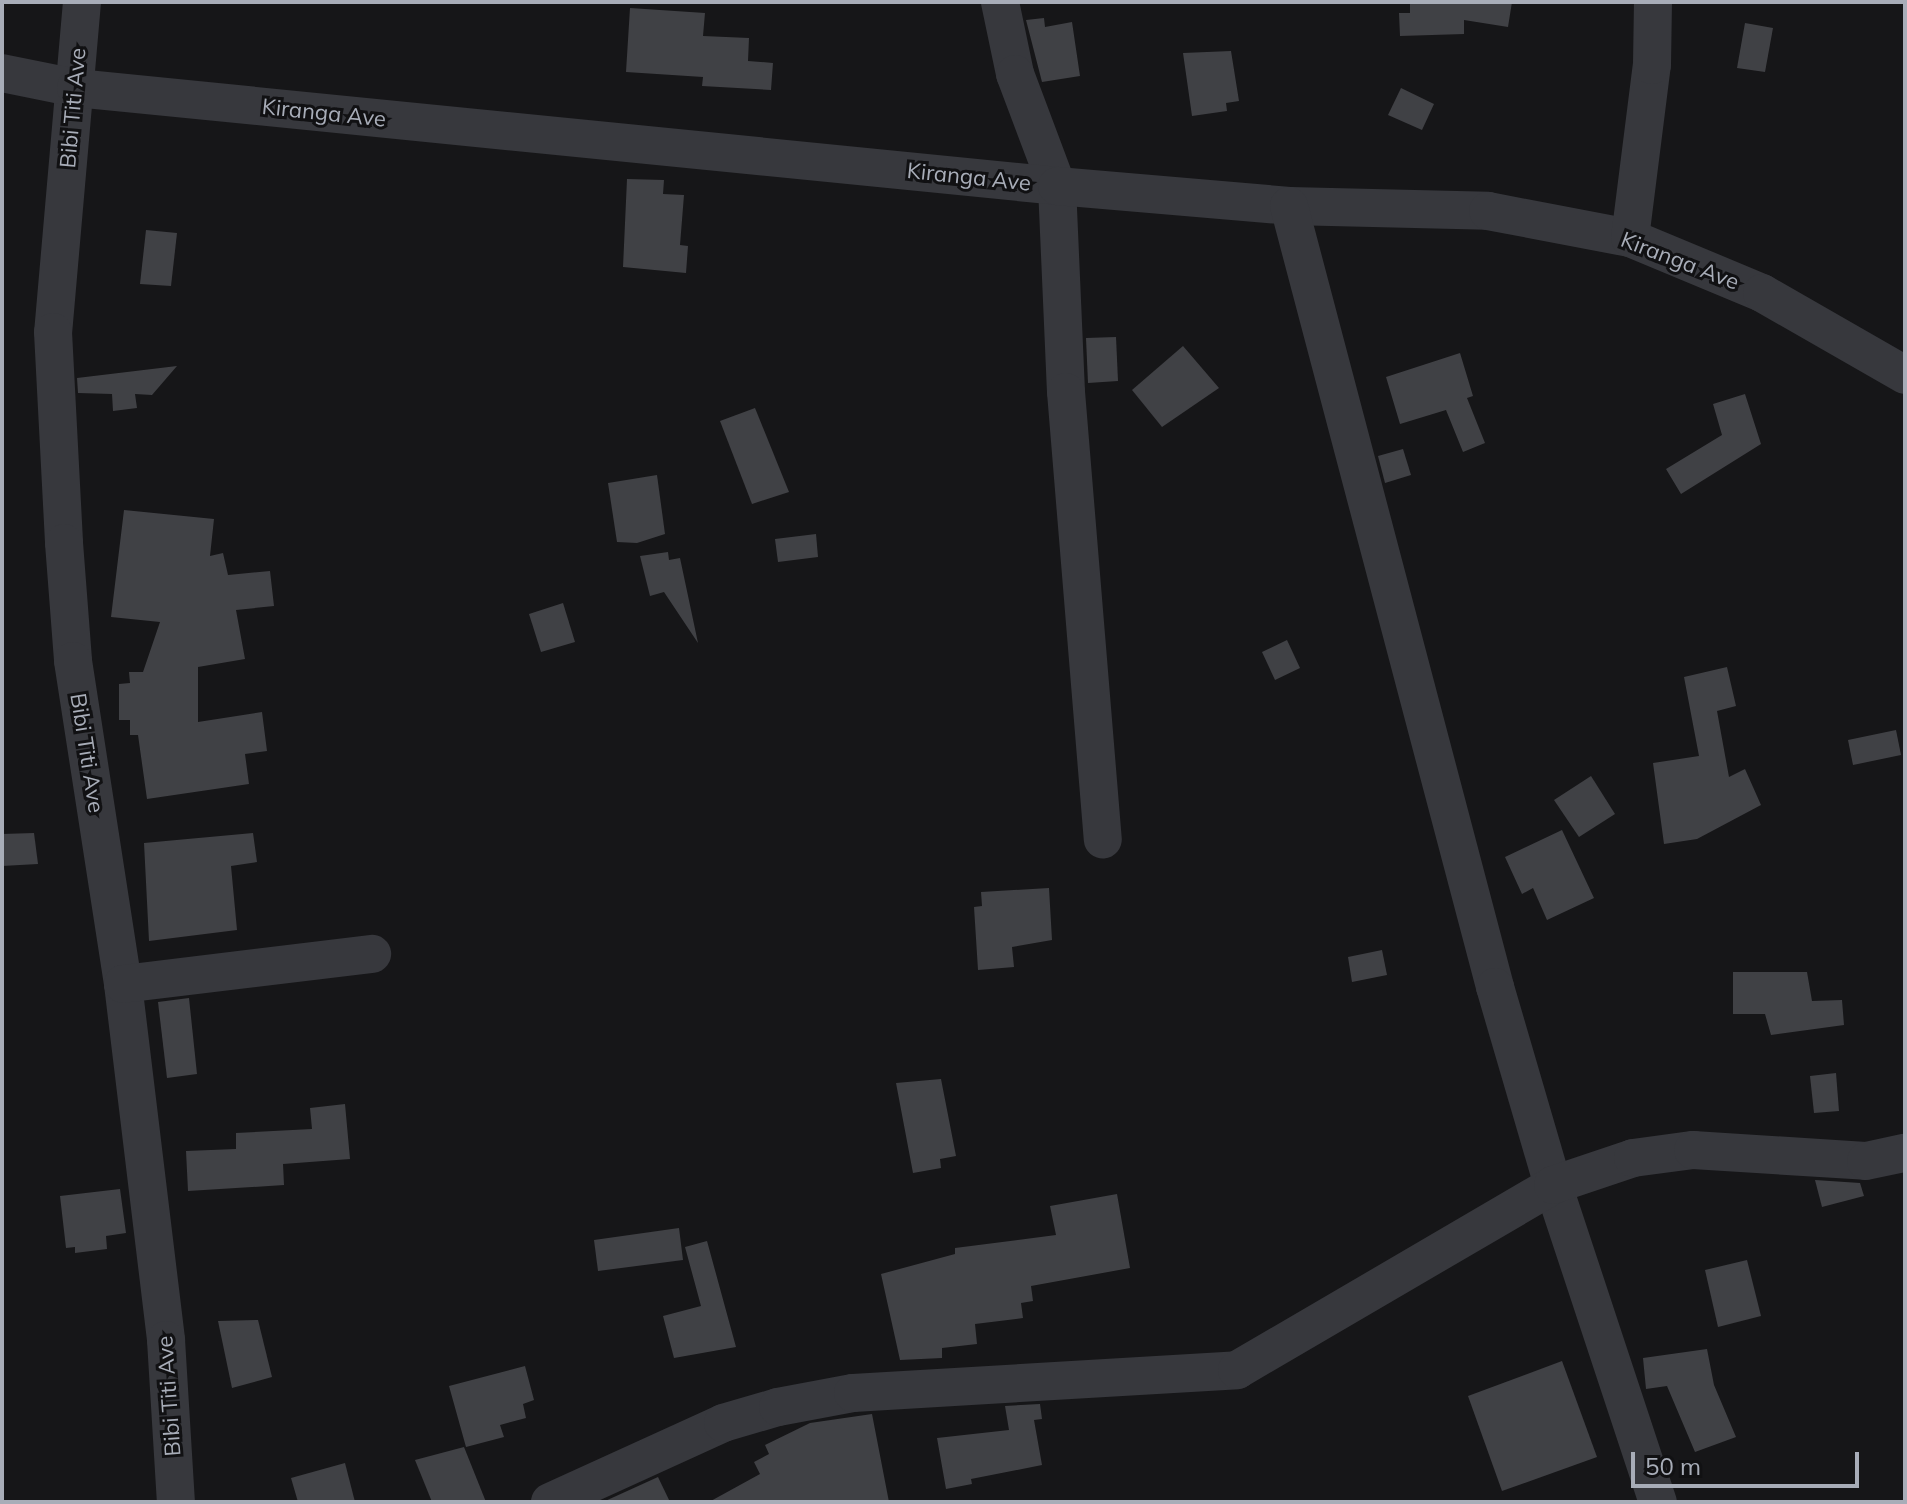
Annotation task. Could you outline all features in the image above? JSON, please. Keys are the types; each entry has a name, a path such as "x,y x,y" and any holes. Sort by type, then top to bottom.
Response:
{"street":[{"name":"Bibi Titi Ave","path":"82,2 53,332 63,528 73,661 123,984 166,1340 176,1502"},
{"path":"1000,2 1015,74 1057,186 1066,392 1103,839"},
{"path":"1630,238 1652,65 1653,2"},
{"name":"Kiranga Ave","path":"2,73 76,88 1057,186 1289,206 1488,211 1630,238 1762,293 1905,375"},
{"path":"1289,206 1495,987 1553,1185 1658,1502"},
{"path":"123,984 372,954"},
{"path":"550,1502 723,1423 793,1404 853,1393 983,1383 1237,1370 1553,1185 1633,1158 1682,1151 1834,1162 1905,1153"}],"building":[{"path":"1410,2 1512,2 1508,27 1464,20 1464,34 1400,36 1399,13 1410,13"},
{"path":"630,8 705,13 703,36 749,38 748,61 773,63 771,90 702,86 703,77 626,72"},
{"path":"1044,18 1045,27 1072,22 1080,76 1042,82 1026,20"},
{"path":"1745,23 1773,28 1765,72 1737,68"},
{"path":"1231,51 1239,101 1226,103 1227,111 1192,116 1183,53"},
{"path":"1401,88 1434,104 1422,130 1388,115"},
{"path":"627,179 664,180 663,194 684,195 680,245 688,246 686,273 623,267"},
{"path":"146,230 177,233 171,286 140,284"},
{"path":"1116,337 1118,381 1088,383 1086,338"},
{"path":"1183,346 1219,388 1162,427 1132,390"},
{"path":"1460,353 1473,396 1467,398 1485,443 1463,452 1446,410 1400,424 1386,377"},
{"path":"177,366 152,395 135,394 137,408 113,411 112,394 78,393 77,378"},
{"path":"1745,394 1761,444 1681,494 1666,469 1722,435 1713,404"},
{"path":"755,408 789,492 752,504 720,421"},
{"path":"1403,449 1411,475 1385,483 1378,456"},
{"path":"657,475 665,534 637,543 617,542 608,483"},
{"path":"124,510 214,519 210,556 223,553 228,575 270,571 274,606 236,610 245,659 198,667 198,722 262,712 267,751 245,754 249,784 147,799 138,735 130,735 130,720 119,720 119,684 130,683 129,672 143,672 160,622 111,617"},
{"path":"816,534 818,557 778,562 775,539"},
{"path":"668,552 669,560 680,558 698,643 664,592 650,596 640,556"},
{"path":"563,603 575,642 541,652 529,614"},
{"path":"1287,640 1300,668 1275,680 1262,652"},
{"path":"1727,667 1736,706 1717,711 1729,777 1745,769 1761,805 1697,839 1664,844 1653,763 1699,756 1684,677"},
{"path":"1896,730 1901,755 1853,765 1848,740"},
{"path":"1591,776 1615,814 1579,837 1554,800"},
{"path":"1562,830 1594,898 1547,920 1533,888 1522,894 1505,857"},
{"path":"34,833 38,864 2,866 2,834"},
{"path":"253,833 257,862 231,866 237,930 149,941 144,843"},
{"path":"1049,888 1052,940 1012,947 1014,967 978,970 974,907 982,906 981,892"},
{"path":"1382,950 1387,975 1352,982 1348,957"},
{"path":"1733,972 1807,972 1812,1001 1842,1000 1844,1025 1771,1035 1765,1014 1733,1014"},
{"path":"189,998 197,1074 167,1078 158,1002"},
{"path":"1836,1073 1839,1111 1814,1113 1810,1076"},
{"path":"941,1079 956,1156 940,1159 941,1168 913,1173 896,1083"},
{"path":"345,1104 350,1159 283,1164 284,1185 188,1191 186,1151 236,1149 236,1133 312,1129 310,1108"},
{"path":"1815,1180 1860,1183 1864,1196 1822,1207"},
{"path":"120,1189 126,1233 106,1236 107,1249 75,1253 75,1247 66,1248 60,1196"},
{"path":"1117,1194 1130,1268 1031,1286 1033,1301 1021,1303 1023,1318 975,1324 977,1344 942,1348 942,1358 900,1360 881,1274 955,1254 955,1248 1056,1235 1050,1206"},
{"path":"679,1228 683,1260 598,1271 594,1240"},
{"path":"707,1241 736,1347 674,1358 663,1316 701,1306 685,1247"},
{"path":"1747,1260 1761,1316 1718,1327 1705,1270"},
{"path":"258,1320 272,1377 232,1388 218,1321"},
{"path":"1707,1349 1714,1385 1736,1437 1695,1452 1667,1386 1646,1389 1643,1358"},
{"path":"1562,1361 1597,1457 1502,1491 1468,1396"},
{"path":"525,1366 534,1400 523,1404 526,1418 500,1425 504,1437 466,1447 449,1386"},
{"path":"1040,1404 1042,1419 1034,1420 1042,1465 971,1479 972,1484 946,1489 937,1438 1009,1430 1005,1406"},
{"path":"872,1414 889,1502 709,1502 760,1474 754,1462 769,1454 765,1445 810,1423"},
{"path":"464,1447 486,1502 432,1502 415,1460"},
{"path":"345,1463 355,1502 298,1502 291,1478"},
{"path":"658,1477 670,1502 603,1502"}]}
